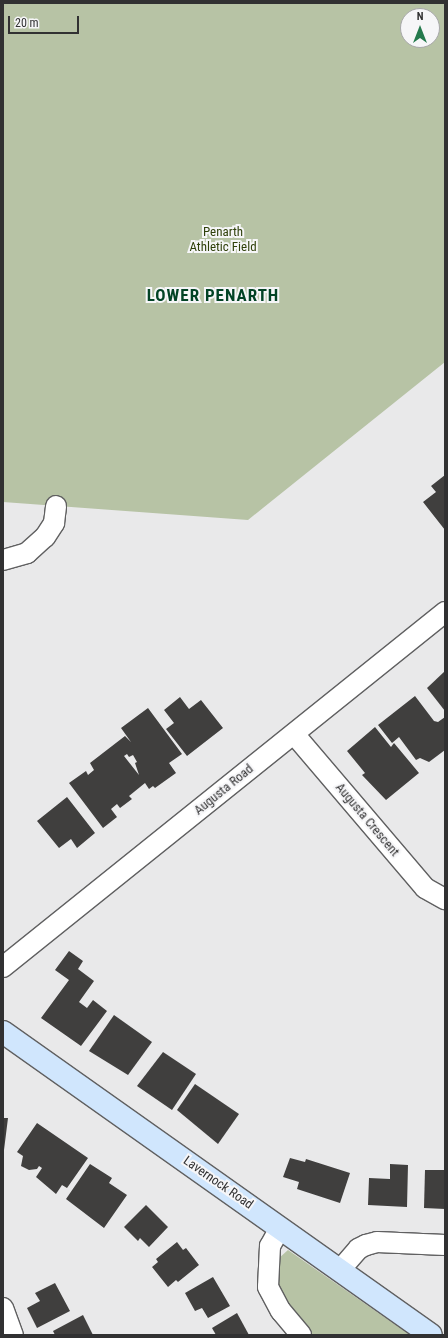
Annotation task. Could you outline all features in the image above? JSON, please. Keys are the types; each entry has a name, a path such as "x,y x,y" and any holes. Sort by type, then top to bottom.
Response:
{"main road":[{"name":"Lavernock Road","path":"3,1032 431,1335"}],"street":[{"path":"3,560 27,553 45,537 54,523 56,506"},
{"name":"Augusta Road","path":"3,967 445,612"},
{"name":"Augusta Crescent","path":"294,734 424,888 445,899"},
{"path":"280,1228 270,1246 268,1287 281,1311 301,1335"},
{"path":"340,1270 358,1249 376,1242 445,1245"},
{"path":"3,1308 13,1335"}],"green space":[{"name":"Penarth Athletic Field","path":"3,3 445,3 445,362 248,520 3,502"},
{"path":"288,1250 410,1335 313,1335 292,1311 276,1281 278,1259"}],"building":[{"path":"445,475 445,530 423,502 436,492 431,486"},
{"path":"445,671 445,711 427,688"},
{"path":"415,696 434,721 438,722 445,717 445,750 429,762 420,758 416,760 399,737 392,743 378,725"},
{"path":"180,697 189,709 201,700 223,728 187,756 166,729 174,723 164,710"},
{"path":"148,708 182,754 169,763 176,773 155,788 153,786 149,789 145,783 129,796 132,799 120,808 117,804 111,809 117,817 103,828 69,783 86,771 88,775 94,770 90,763 125,736 131,742 121,728","holes":["127,754 129,757 133,755 137,762 135,763 139,775 124,756"]},
{"path":"375,727 391,747 394,743 419,773 386,800 362,775 365,773 347,751"},
{"path":"67,797 95,833 77,848 71,839 59,848 37,821"},
{"path":"69,951 83,961 78,969 94,981 79,1002 87,1008 93,1000 107,1011 81,1046 41,1018 69,980 55,970"},
{"path":"114,1015 152,1042 128,1075 89,1051"},
{"path":"163,1052 196,1074 172,1110 137,1086"},
{"path":"195,1084 239,1114 218,1144 177,1110"},
{"path":"3,1118 8,1118 4,1150 3,1150"},
{"path":"37,1123 88,1158 67,1188 62,1185 56,1194 36,1177 42,1168 39,1166 37,1169 29,1170 21,1166 23,1156 17,1152"},
{"path":"290,1158 305,1162 306,1159 350,1173 340,1203 297,1189 299,1182 283,1177"},
{"path":"90,1164 112,1178 109,1183 127,1195 104,1228 66,1199"},
{"path":"390,1164 408,1165 407,1207 368,1205 369,1178 390,1179"},
{"path":"425,1170 445,1170 445,1209 424,1208"},
{"path":"146,1205 168,1227 149,1247 140,1238 138,1241 124,1227"},
{"path":"177,1242 183,1250 186,1248 199,1265 178,1282 176,1280 168,1287 152,1267 158,1262 156,1259"},
{"path":"213,1277 230,1306 208,1318 202,1308 195,1311 185,1293"},
{"path":"55,1283 70,1311 37,1328 27,1308 40,1301 35,1293"},
{"path":"237,1313 249,1335 216,1335 212,1328"},
{"path":"83,1315 93,1335 55,1335 53,1331"}],"district":[{"name":"LOWER PENARTH","path":"213,296"}]}
